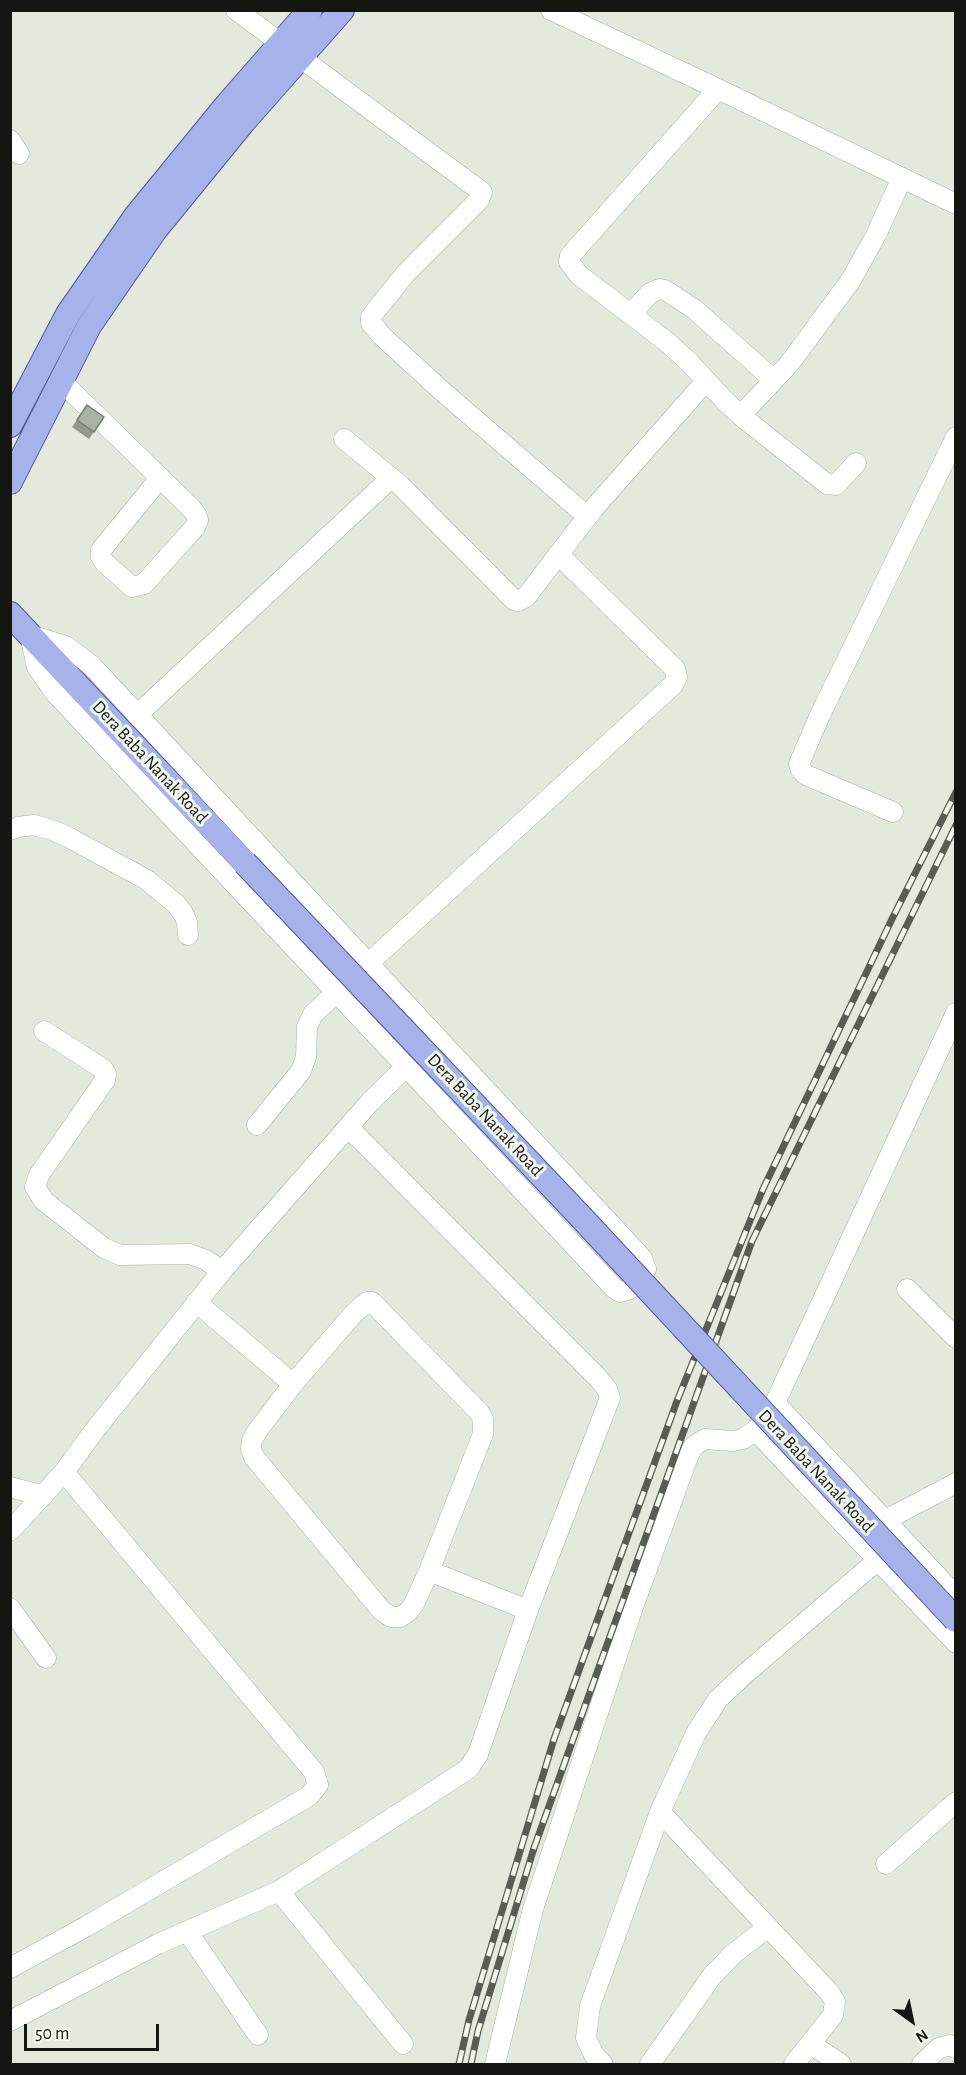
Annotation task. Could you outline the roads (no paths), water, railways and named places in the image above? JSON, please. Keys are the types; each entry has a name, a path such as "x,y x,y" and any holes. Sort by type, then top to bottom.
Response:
{"main road":[{"path":"10,425 68,314 136,216 226,106 310,10"},
{"path":"10,482 89,326 155,230 244,121 342,10"},
{"name":"Dera Baba Nanak Road","path":"10,614 532,1166 956,1620"}],"street":[{"path":"236,10 482,192 479,200 406,273 371,317 371,323 442,391 587,516"},
{"path":"551,10 956,204"},
{"path":"718,89 570,256 569,262 579,275 667,342 741,415 831,486 838,483 856,463"},
{"path":"741,415 774,380 819,325 851,280 876,235 902,178"},
{"path":"631,314 650,293 660,289 665,290 694,309 774,380"},
{"path":"60,380 191,508 198,520 195,527 144,584 132,587 105,563 101,557 101,550 160,478"},
{"path":"344,439 391,478 445,529 514,600 518,601 526,597 587,516 706,381"},
{"path":"893,812 806,775 799,764 820,715 956,437"},
{"path":"137,715 391,478"},
{"path":"257,1125 301,1071 306,1057 307,1027 313,1014 673,685 677,677 675,669 558,554"},
{"path":"30,635 53,641 77,653 642,1258 646,1269 630,1289 620,1292 614,1288 56,694 37,667 30,635"},
{"path":"10,830 34,825 52,830 147,880 176,904 183,913 187,922 188,935"},
{"path":"495,2064 533,1909 633,1607 689,1454 695,1445 705,1439 733,1441 743,1439 756,1431 769,1416 956,1012"},
{"path":"44,1030 103,1069 106,1074 105,1080 39,1175 35,1187 44,1201 104,1248 120,1255 190,1254 206,1260 222,1271"},
{"path":"10,1531 64,1472 222,1271 369,1102 406,1067"},
{"path":"10,2021 158,1944 279,1892 469,1768 478,1754 528,1610 610,1398 607,1389 591,1371 348,1127"},
{"path":"907,1289 956,1338"},
{"path":"196,1302 293,1384"},
{"path":"367,1302 372,1302 479,1412 483,1419 483,1434 429,1571 414,1604 400,1617 391,1617 382,1611 254,1457 251,1449 252,1440 293,1384 354,1313 367,1302"},
{"path":"775,1403 956,1596"},
{"path":"756,1431 956,1643"},
{"path":"10,1968 87,1926 309,1796 318,1785 314,1772 64,1472"},
{"path":"855,1536 956,1483"},
{"path":"10,1487 43,1496"},
{"path":"603,2064 594,2055 586,2038 590,2006 660,1812 696,1733 718,1699 746,1672 878,1560"},
{"path":"429,1571 528,1610"},
{"path":"10,1608 46,1658"},
{"path":"886,1864 956,1802"},
{"path":"660,1812 835,2001 833,2015 812,2045 794,2064"},
{"path":"279,1892 403,2044"},
{"path":"650,2064 712,1976 733,1954 768,1927"},
{"path":"187,1931 258,2035"},
{"path":"812,2045 841,2064"},
{"path":"922,2064 939,2048 950,2045 956,2049"}],"railway":[{"path":"459,2064 469,2020 554,1739 677,1401 763,1189 892,919 956,792"},
{"path":"471,2064 478,2031 534,1848 752,1241 956,825"}]}
